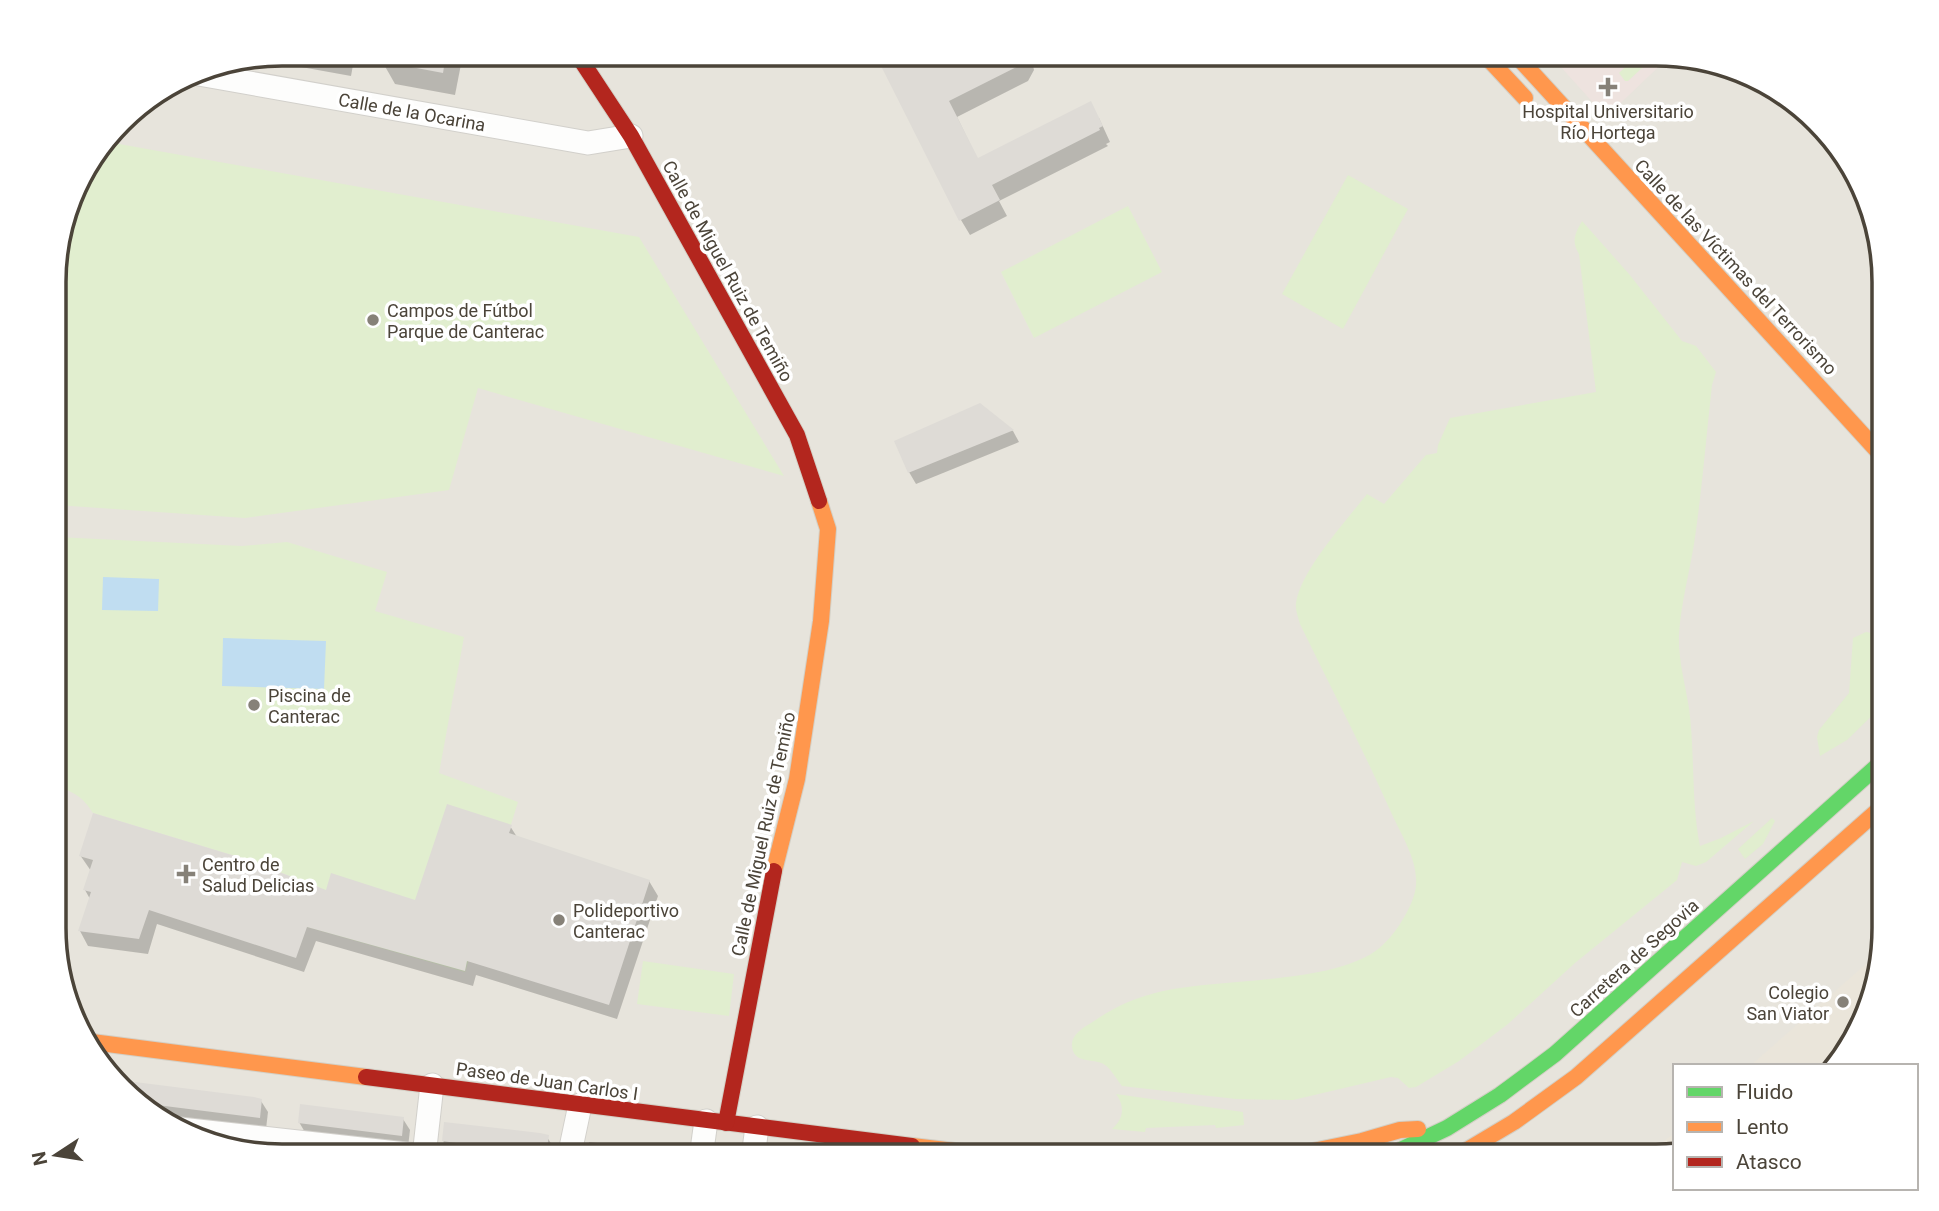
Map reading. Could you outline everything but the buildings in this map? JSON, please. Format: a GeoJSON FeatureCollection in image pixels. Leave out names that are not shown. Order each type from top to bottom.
{"type":"FeatureCollection","features":[{"type":"Feature","properties":{"kind":"main road","name":"Calle de Miguel Ruiz de Temiño"},"geometry":{"type":"LineString","coordinates":[[585,66],[631,136],[797,435],[828,529],[821,621],[797,779],[716,1122]]}},
{"type":"Feature","properties":{"kind":"main road"},"geometry":{"type":"LineString","coordinates":[[1495,66],[1535,109]]}},
{"type":"Feature","properties":{"kind":"main road","name":"Calle de las Víctimas del Terrorismo"},"geometry":{"type":"LineString","coordinates":[[1509,66],[1536,97],[1549,103],[1559,103]]}},
{"type":"Feature","properties":{"kind":"main road","name":"Calle de las Víctimas del Terrorismo"},"geometry":{"type":"LineString","coordinates":[[1526,66],[1872,445]]}},
{"type":"Feature","properties":{"kind":"main road","name":"Calle de las Víctimas del Terrorismo"},"geometry":{"type":"LineString","coordinates":[[1559,103],[1562,125],[1582,152]]}},
{"type":"Feature","properties":{"kind":"main road","name":"Carretera de Segovia"},"geometry":{"type":"LineString","coordinates":[[1413,1144],[1447,1128],[1500,1095],[1555,1054],[1872,771]]}},
{"type":"Feature","properties":{"kind":"main road"},"geometry":{"type":"LineString","coordinates":[[1477,1144],[1514,1122],[1576,1077],[1872,816]]}},
{"type":"Feature","properties":{"kind":"main road","name":"Paseo de Juan Carlos I"},"geometry":{"type":"LineString","coordinates":[[99,1043],[757,1127],[852,1144]]}},
{"type":"Feature","properties":{"kind":"main road"},"geometry":{"type":"LineString","coordinates":[[1347,1144],[1400,1130],[1447,1128]]}},
{"type":"Feature","properties":{"kind":"street","name":"Calle de la Ocarina"},"geometry":{"type":"LineString","coordinates":[[217,77],[588,144],[631,136]]}},
{"type":"Feature","properties":{"kind":"street"},"geometry":{"type":"LineString","coordinates":[[430,1144],[432,1085]]}},
{"type":"Feature","properties":{"kind":"street"},"geometry":{"type":"LineString","coordinates":[[572,1144],[579,1105]]}},
{"type":"Feature","properties":{"kind":"street"},"geometry":{"type":"LineString","coordinates":[[707,1144],[716,1122]]}},
{"type":"Feature","properties":{"kind":"street"},"geometry":{"type":"LineString","coordinates":[[755,1144],[757,1127]]}},
{"type":"Feature","properties":{"kind":"shaded area"},"geometry":{"type":"Polygon","coordinates":[[[282,66],[1657,66],[1699,71],[1726,78],[1777,103],[1809,130],[1844,174],[1861,213],[1872,268],[1872,943],[1861,998],[1836,1049],[1824,1064],[1673,1064],[1671,1144],[282,1144],[254,1143],[226,1137],[174,1116],[140,1091],[120,1071],[95,1037],[78,998],[68,957],[66,282],[68,254],[78,213],[95,174],[120,140],[140,120],[174,95],[200,83],[240,71],[282,66]]]}},
{"type":"Feature","properties":{"kind":"shaded area","name":"Hospital Universitario Río Hortega"},"geometry":{"type":"Polygon","coordinates":[[[1560,66],[1659,66],[1606,117],[1560,66]]]}},
{"type":"Feature","properties":{"kind":"shaded area","name":"Colegio San Viator"},"geometry":{"type":"Polygon","coordinates":[[[1869,961],[1861,998],[1850,1024],[1824,1064],[1752,1064],[1869,961]]]}},
{"type":"Feature","properties":{"kind":"shaded area"},"geometry":{"type":"Polygon","coordinates":[[[1673,1134],[1673,1144],[1661,1144],[1673,1134]]]}},
{"type":"Feature","properties":{"kind":"green space"},"geometry":{"type":"Polygon","coordinates":[[[1626,66],[1644,66],[1628,81],[1619,73],[1626,66]]]}},
{"type":"Feature","properties":{"kind":"green space","name":"Campos de Fútbol Parque de Canterac"},"geometry":{"type":"Polygon","coordinates":[[[117,144],[639,237],[784,476],[478,388],[449,490],[245,518],[66,506],[68,254],[83,200],[95,174],[117,144]]]}},
{"type":"Feature","properties":{"kind":"green space"},"geometry":{"type":"Polygon","coordinates":[[[1348,175],[1408,209],[1343,329],[1282,294],[1348,175]]]}},
{"type":"Feature","properties":{"kind":"green space"},"geometry":{"type":"Polygon","coordinates":[[[1128,206],[1162,272],[1034,338],[1001,272],[1128,206]]]}},
{"type":"Feature","properties":{"kind":"green space"},"geometry":{"type":"Polygon","coordinates":[[[1582,221],[1629,274],[1682,341],[1696,346],[1716,372],[1712,385],[1694,544],[1680,623],[1680,653],[1691,725],[1695,812],[1700,846],[1754,821],[1706,862],[1696,866],[1682,862],[1677,880],[1575,963],[1508,1024],[1459,1061],[1416,1087],[1409,1088],[1398,1078],[1391,1077],[1293,1100],[1236,1099],[1122,1086],[1105,1065],[1079,1058],[1073,1051],[1072,1042],[1076,1034],[1100,1017],[1117,1007],[1163,991],[1298,975],[1350,964],[1371,954],[1389,939],[1407,911],[1416,885],[1408,846],[1300,624],[1296,603],[1315,561],[1367,494],[1384,504],[1426,455],[1437,453],[1450,418],[1596,392],[1579,254],[1575,241],[1582,221]]]}},
{"type":"Feature","properties":{"kind":"green space","name":"Piscina de Canterac"},"geometry":{"type":"Polygon","coordinates":[[[66,537],[242,546],[287,542],[387,572],[375,611],[464,637],[439,773],[518,802],[465,972],[307,927],[319,887],[245,859],[93,813],[86,803],[68,790],[66,537]]]}},
{"type":"Feature","properties":{"kind":"green space"},"geometry":{"type":"Polygon","coordinates":[[[1866,632],[1872,633],[1872,716],[1847,740],[1820,756],[1817,737],[1819,730],[1849,693],[1853,638],[1866,632]]]}},
{"type":"Feature","properties":{"kind":"green space"},"geometry":{"type":"Polygon","coordinates":[[[1772,818],[1775,821],[1763,844],[1745,859],[1738,849],[1772,818]]]}},
{"type":"Feature","properties":{"kind":"green space"},"geometry":{"type":"Polygon","coordinates":[[[643,961],[734,974],[729,1016],[637,1004],[643,961]]]}},
{"type":"Feature","properties":{"kind":"green space"},"geometry":{"type":"Polygon","coordinates":[[[1116,1094],[1243,1112],[1244,1125],[1216,1128],[1215,1125],[1146,1128],[1145,1132],[1112,1129],[1122,1112],[1116,1094]]]}},
{"type":"Feature","properties":{"kind":"water"},"geometry":{"type":"Polygon","coordinates":[[[103,577],[159,579],[158,611],[102,610],[103,577]]]}},
{"type":"Feature","properties":{"kind":"water"},"geometry":{"type":"Polygon","coordinates":[[[223,638],[326,641],[324,689],[222,686],[223,638]]]}},
{"type":"Feature","properties":{"kind":"traffic: fast"},"geometry":{"type":"LineString","coordinates":[[1413,1144],[1447,1128],[1500,1095],[1555,1054],[1872,771]]}},
{"type":"Feature","properties":{"kind":"traffic: slow"},"geometry":{"type":"LineString","coordinates":[[1495,66],[1525,98]]}},
{"type":"Feature","properties":{"kind":"traffic: slow"},"geometry":{"type":"LineString","coordinates":[[1526,66],[1872,445]]}},
{"type":"Feature","properties":{"kind":"traffic: slow"},"geometry":{"type":"LineString","coordinates":[[774,871],[797,779],[821,621],[828,529],[819,501]]}},
{"type":"Feature","properties":{"kind":"traffic: slow"},"geometry":{"type":"LineString","coordinates":[[1477,1144],[1514,1122],[1576,1077],[1872,816]]}},
{"type":"Feature","properties":{"kind":"traffic: slow"},"geometry":{"type":"LineString","coordinates":[[99,1043],[366,1077]]}},
{"type":"Feature","properties":{"kind":"traffic: slow"},"geometry":{"type":"LineString","coordinates":[[1347,1144],[1400,1130],[1418,1129]]}},
{"type":"Feature","properties":{"kind":"traffic: jam"},"geometry":{"type":"LineString","coordinates":[[585,66],[631,136],[797,435],[819,501]]}},
{"type":"Feature","properties":{"kind":"traffic: jam"},"geometry":{"type":"LineString","coordinates":[[726,1123],[774,871]]}},
{"type":"Feature","properties":{"kind":"traffic: jam"},"geometry":{"type":"LineString","coordinates":[[366,1077],[896,1144]]}},
{"type":"Feature","properties":{"kind":"place","name":"Hospital Universitario Río Hortega"},"geometry":{"type":"Point","coordinates":[1608,87]}},
{"type":"Feature","properties":{"kind":"place","name":"Campos de Fútbol Parque de Canterac"},"geometry":{"type":"Point","coordinates":[373,320]}},
{"type":"Feature","properties":{"kind":"place","name":"Piscina de Canterac"},"geometry":{"type":"Point","coordinates":[254,705]}},
{"type":"Feature","properties":{"kind":"place","name":"Centro de Salud Delicias"},"geometry":{"type":"Point","coordinates":[186,874]}},
{"type":"Feature","properties":{"kind":"place","name":"Polideportivo Canterac"},"geometry":{"type":"Point","coordinates":[559,920]}},
{"type":"Feature","properties":{"kind":"place","name":"Colegio San Viator"},"geometry":{"type":"Point","coordinates":[1843,1002]}}]}
